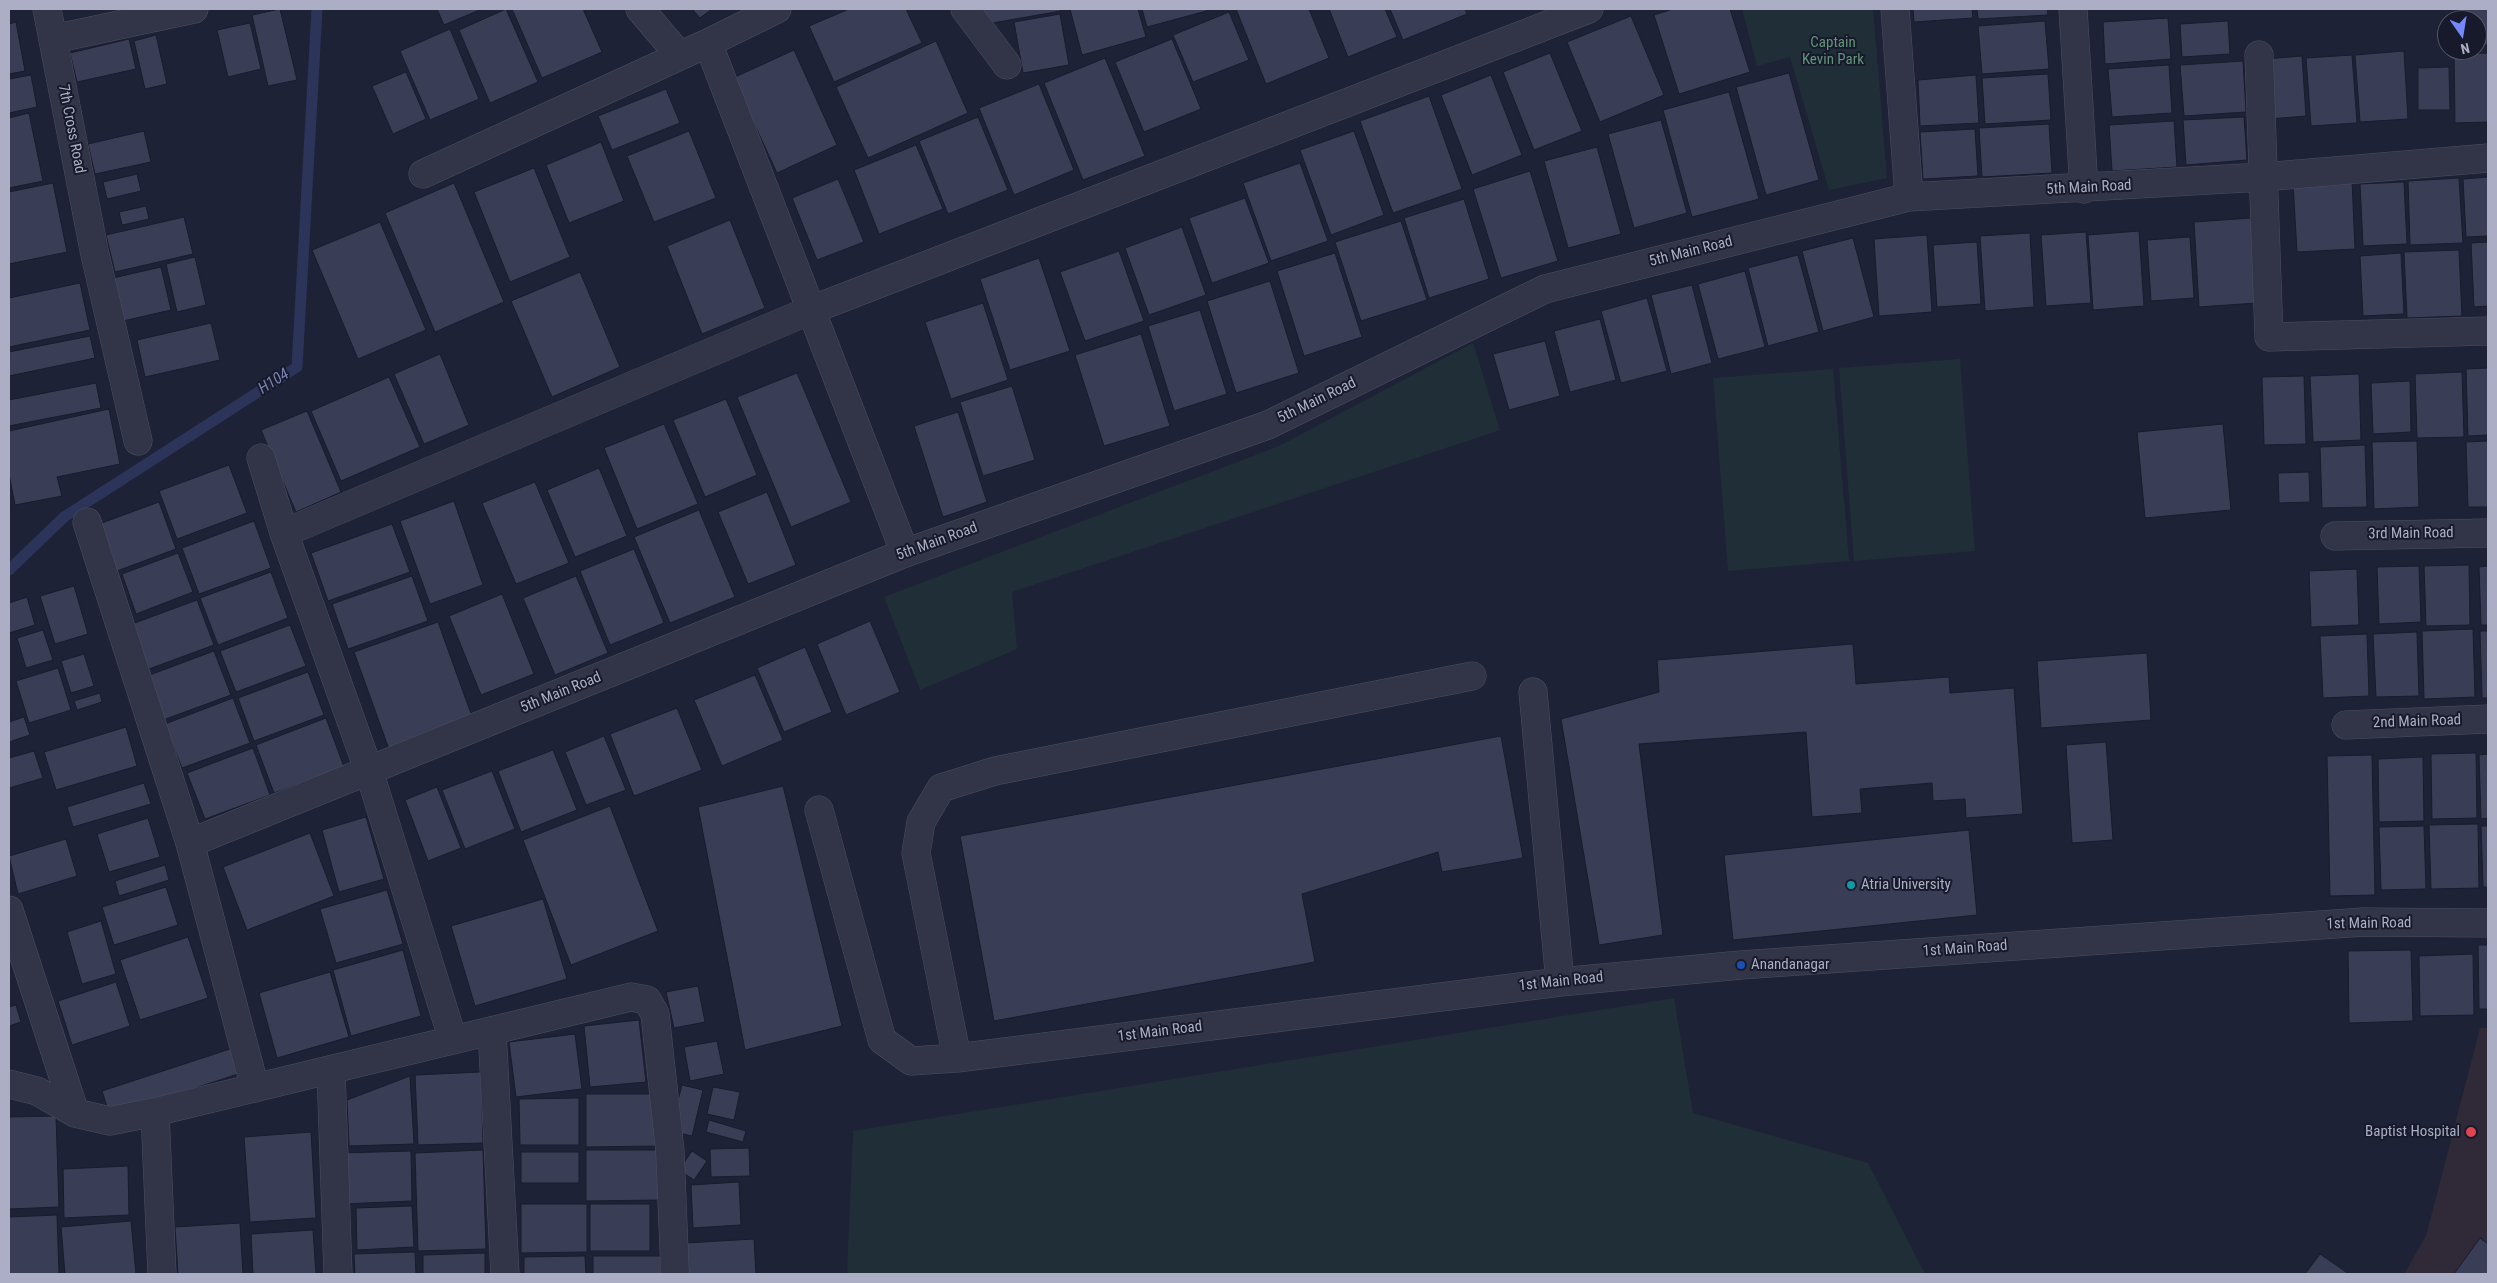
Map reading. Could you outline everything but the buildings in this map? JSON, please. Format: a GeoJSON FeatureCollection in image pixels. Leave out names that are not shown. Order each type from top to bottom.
{"type":"FeatureCollection","features":[{"type":"Feature","properties":{"kind":"street","name":"7th Cross Road"},"geometry":{"type":"LineString","coordinates":[[47,9],[94,250],[138,441]]}},
{"type":"Feature","properties":{"kind":"street"},"geometry":{"type":"LineString","coordinates":[[53,39],[194,9]]}},
{"type":"Feature","properties":{"kind":"street"},"geometry":{"type":"LineString","coordinates":[[640,9],[680,56]]}},
{"type":"Feature","properties":{"kind":"street"},"geometry":{"type":"LineString","coordinates":[[423,174],[708,43],[777,9]]}},
{"type":"Feature","properties":{"kind":"street"},"geometry":{"type":"LineString","coordinates":[[965,9],[1007,65]]}},
{"type":"Feature","properties":{"kind":"street"},"geometry":{"type":"LineString","coordinates":[[284,534],[811,310],[1589,9]]}},
{"type":"Feature","properties":{"kind":"street"},"geometry":{"type":"LineString","coordinates":[[1895,9],[1909,197]]}},
{"type":"Feature","properties":{"kind":"street"},"geometry":{"type":"LineString","coordinates":[[2073,9],[2084,189]]}},
{"type":"Feature","properties":{"kind":"street"},"geometry":{"type":"LineString","coordinates":[[708,43],[905,553]]}},
{"type":"Feature","properties":{"kind":"street"},"geometry":{"type":"LineString","coordinates":[[2259,56],[2270,337],[2488,331]]}},
{"type":"Feature","properties":{"kind":"street","name":"5th Main Road"},"geometry":{"type":"LineString","coordinates":[[190,843],[905,553],[1268,425],[1545,289],[1909,197],[2084,189],[2263,177],[2488,158]]}},
{"type":"Feature","properties":{"kind":"street"},"geometry":{"type":"LineString","coordinates":[[261,458],[284,534],[369,771],[453,1040]]}},
{"type":"Feature","properties":{"kind":"street"},"geometry":{"type":"LineString","coordinates":[[87,522],[190,843],[255,1088]]}},
{"type":"Feature","properties":{"kind":"street","name":"3rd Main Road"},"geometry":{"type":"LineString","coordinates":[[2334,536],[2488,533]]}},
{"type":"Feature","properties":{"kind":"street"},"geometry":{"type":"LineString","coordinates":[[957,1058],[916,853],[922,822],[941,788],[995,771],[1472,676]]}},
{"type":"Feature","properties":{"kind":"street"},"geometry":{"type":"LineString","coordinates":[[1533,692],[1560,982]]}},
{"type":"Feature","properties":{"kind":"street","name":"2nd Main Road"},"geometry":{"type":"LineString","coordinates":[[2346,725],[2488,719]]}},
{"type":"Feature","properties":{"kind":"street","name":"1st Main Road"},"geometry":{"type":"LineString","coordinates":[[819,810],[882,1040],[911,1061],[957,1058],[1560,982],[1751,964],[2364,922],[2488,923]]}},
{"type":"Feature","properties":{"kind":"street"},"geometry":{"type":"LineString","coordinates":[[9,910],[75,1113]]}},
{"type":"Feature","properties":{"kind":"street"},"geometry":{"type":"LineString","coordinates":[[9,1084],[37,1091],[75,1113],[110,1121],[156,1112],[632,997],[647,1000],[655,1014],[670,1151],[675,1274]]}},
{"type":"Feature","properties":{"kind":"street"},"geometry":{"type":"LineString","coordinates":[[492,1031],[505,1274]]}},
{"type":"Feature","properties":{"kind":"street"},"geometry":{"type":"LineString","coordinates":[[331,1070],[338,1274]]}},
{"type":"Feature","properties":{"kind":"street"},"geometry":{"type":"LineString","coordinates":[[156,1112],[162,1274]]}},
{"type":"Feature","properties":{"kind":"shaded area","name":"Baptist Hospital"},"geometry":{"type":"Polygon","coordinates":[[[2480,1028],[2488,1028],[2488,1274],[2404,1274],[2426,1236],[2480,1028]]]}},
{"type":"Feature","properties":{"kind":"green space","name":"Captain Kevin Park"},"geometry":{"type":"Polygon","coordinates":[[[1742,9],[1873,9],[1887,178],[1829,190],[1790,57],[1757,66],[1742,9]]]}},
{"type":"Feature","properties":{"kind":"green space"},"geometry":{"type":"Polygon","coordinates":[[[1473,343],[1500,430],[1012,592],[1017,649],[920,690],[884,597],[1279,446],[1473,343]]]}},
{"type":"Feature","properties":{"kind":"green space"},"geometry":{"type":"Polygon","coordinates":[[[1960,359],[1975,551],[1854,561],[1839,368],[1960,359]]]}},
{"type":"Feature","properties":{"kind":"green space"},"geometry":{"type":"Polygon","coordinates":[[[1833,369],[1849,561],[1728,571],[1713,378],[1833,369]]]}},
{"type":"Feature","properties":{"kind":"green space"},"geometry":{"type":"Polygon","coordinates":[[[1674,998],[1693,1113],[1868,1163],[1925,1274],[847,1274],[853,1131],[1674,998]]]}},
{"type":"Feature","properties":{"kind":"waterway","name":"H104"},"geometry":{"type":"LineString","coordinates":[[9,570],[64,517],[297,367],[317,9]]}},
{"type":"Feature","properties":{"kind":"place","name":"Atria University"},"geometry":{"type":"Point","coordinates":[1851,885]}},
{"type":"Feature","properties":{"kind":"place","name":"Anandanagar"},"geometry":{"type":"Point","coordinates":[1741,965]}},
{"type":"Feature","properties":{"kind":"place","name":"Baptist Hospital"},"geometry":{"type":"Point","coordinates":[2471,1132]}}]}
